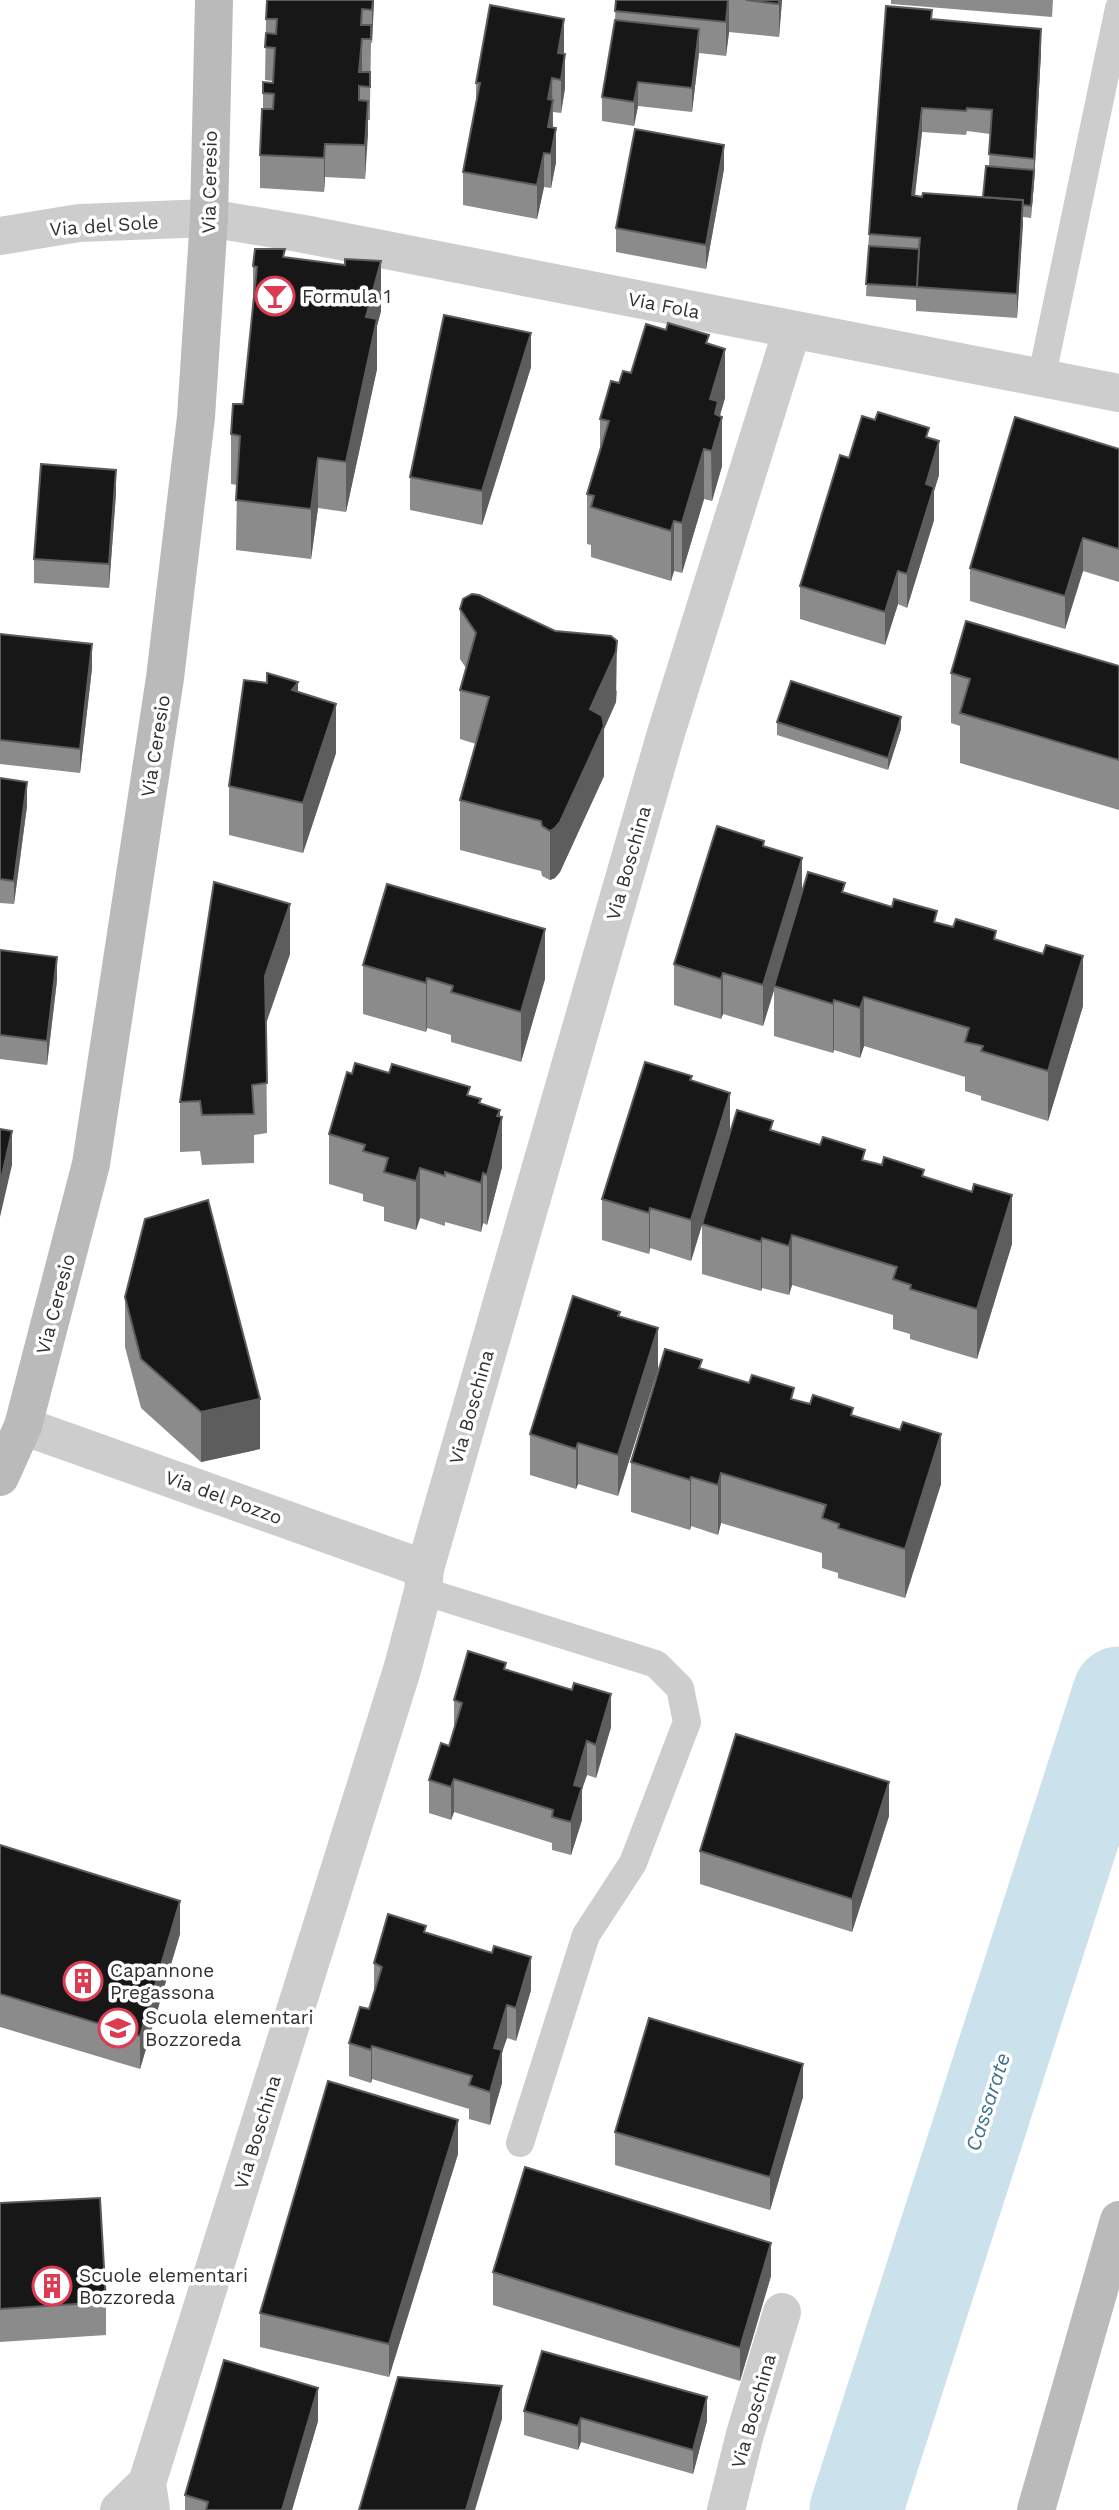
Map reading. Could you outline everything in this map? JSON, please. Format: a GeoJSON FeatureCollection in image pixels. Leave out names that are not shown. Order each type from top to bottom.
{"type":"FeatureCollection","features":[{"type":"Feature","properties":{"kind":"main road","name":"Via Ceresio"},"geometry":{"type":"LineString","coordinates":[[0,1477],[23,1426],[92,1164],[165,678],[196,416],[209,218],[214,0]]}},
{"type":"Feature","properties":{"kind":"main road"},"geometry":{"type":"LineString","coordinates":[[1036,2510],[1119,2220]]}},
{"type":"Feature","properties":{"kind":"street","name":"Via del Sole"},"geometry":{"type":"LineString","coordinates":[[0,236],[79,223],[209,218]]}},
{"type":"Feature","properties":{"kind":"street","name":"Via Fola"},"geometry":{"type":"LineString","coordinates":[[209,218],[304,234],[1041,380],[1119,393]]}},
{"type":"Feature","properties":{"kind":"street","name":"Via Boschina"},"geometry":{"type":"LineString","coordinates":[[119,2510],[149,2496],[402,1670],[424,1580],[666,733],[792,330]]}},
{"type":"Feature","properties":{"kind":"street","name":"Via del Pozzo"},"geometry":{"type":"LineString","coordinates":[[23,1426],[424,1580]]}},
{"type":"Feature","properties":{"kind":"street","name":"Via Boschina"},"geometry":{"type":"LineString","coordinates":[[726,2510],[782,2312]]}},
{"type":"Feature","properties":{"kind":"lane"},"geometry":{"type":"LineString","coordinates":[[1041,380],[1119,8]]}},
{"type":"Feature","properties":{"kind":"lane"},"geometry":{"type":"LineString","coordinates":[[424,1580],[656,1664],[680,1688],[687,1722],[633,1863],[586,1935],[520,2143]]}},
{"type":"Feature","properties":{"kind":"building"},"geometry":{"type":"Polygon","coordinates":[[[267,0],[373,0],[372,10],[362,9],[361,25],[371,25],[371,39],[362,39],[359,72],[370,72],[370,87],[359,86],[359,100],[368,101],[365,145],[325,144],[324,158],[260,155],[262,109],[273,109],[274,94],[263,93],[263,82],[273,83],[275,48],[265,47],[266,33],[276,34],[277,19],[266,19],[267,0]]]}},
{"type":"Feature","properties":{"kind":"building"},"geometry":{"type":"Polygon","coordinates":[[[616,0],[728,0],[726,22],[615,11],[616,0]]]}},
{"type":"Feature","properties":{"kind":"building"},"geometry":{"type":"Polygon","coordinates":[[[746,0],[779,0],[779,4],[746,0]]]}},
{"type":"Feature","properties":{"kind":"building"},"geometry":{"type":"Polygon","coordinates":[[[490,5],[564,19],[558,53],[565,54],[561,80],[552,78],[548,99],[553,100],[548,127],[556,128],[551,154],[544,153],[537,185],[463,172],[480,83],[476,83],[490,5]]]}},
{"type":"Feature","properties":{"kind":"building"},"geometry":{"type":"Polygon","coordinates":[[[886,6],[932,10],[931,19],[1041,29],[1034,159],[989,154],[992,110],[922,108],[912,195],[922,197],[923,193],[1023,200],[1017,294],[916,287],[920,238],[869,234],[886,6]]]}},
{"type":"Feature","properties":{"kind":"building"},"geometry":{"type":"Polygon","coordinates":[[[615,20],[699,29],[692,88],[638,82],[634,102],[602,97],[615,20]]]}},
{"type":"Feature","properties":{"kind":"building"},"geometry":{"type":"Polygon","coordinates":[[[635,129],[724,145],[706,245],[616,228],[635,129]]]}},
{"type":"Feature","properties":{"kind":"building"},"geometry":{"type":"Polygon","coordinates":[[[986,166],[1034,170],[1031,206],[1023,205],[1023,200],[983,197],[986,166]]]}},
{"type":"Feature","properties":{"kind":"building"},"geometry":{"type":"Polygon","coordinates":[[[869,246],[919,249],[917,287],[866,284],[869,246]]]}},
{"type":"Feature","properties":{"kind":"building"},"geometry":{"type":"Polygon","coordinates":[[[255,249],[285,249],[283,257],[345,265],[345,259],[381,261],[366,317],[377,319],[346,462],[318,458],[311,509],[236,500],[240,436],[231,434],[233,404],[243,404],[257,267],[253,266],[255,249]]]}},
{"type":"Feature","properties":{"kind":"building"},"geometry":{"type":"Polygon","coordinates":[[[444,315],[531,333],[482,491],[410,477],[444,315]]]}},
{"type":"Feature","properties":{"kind":"building"},"geometry":{"type":"Polygon","coordinates":[[[668,323],[709,335],[706,343],[725,349],[710,399],[718,401],[715,414],[722,417],[712,451],[704,449],[682,523],[674,521],[671,531],[591,507],[594,496],[587,494],[609,421],[600,419],[611,381],[619,383],[623,371],[631,373],[646,324],[666,330],[668,323]]]}},
{"type":"Feature","properties":{"kind":"building"},"geometry":{"type":"Polygon","coordinates":[[[878,412],[929,428],[926,437],[939,441],[926,484],[934,487],[907,574],[898,571],[885,612],[800,586],[840,455],[849,458],[862,416],[875,420],[878,412]]]}},
{"type":"Feature","properties":{"kind":"building"},"geometry":{"type":"Polygon","coordinates":[[[1015,417],[1119,449],[1119,549],[1083,538],[1065,596],[970,568],[1015,417]]]}},
{"type":"Feature","properties":{"kind":"building"},"geometry":{"type":"Polygon","coordinates":[[[41,464],[116,470],[109,564],[34,559],[41,464]]]}},
{"type":"Feature","properties":{"kind":"building"},"geometry":{"type":"Polygon","coordinates":[[[472,594],[555,631],[611,636],[617,641],[616,652],[590,709],[602,716],[604,726],[560,822],[550,831],[542,826],[541,821],[460,800],[489,697],[460,690],[476,633],[460,609],[463,599],[472,594]]]}},
{"type":"Feature","properties":{"kind":"building"},"geometry":{"type":"Polygon","coordinates":[[[966,621],[1119,666],[1119,760],[960,713],[970,679],[951,673],[966,621]]]}},
{"type":"Feature","properties":{"kind":"building"},"geometry":{"type":"Polygon","coordinates":[[[0,634],[92,644],[80,749],[0,740],[0,634]]]}},
{"type":"Feature","properties":{"kind":"building"},"geometry":{"type":"Polygon","coordinates":[[[267,673],[298,682],[292,690],[336,704],[303,803],[229,786],[244,680],[267,683],[267,673]]]}},
{"type":"Feature","properties":{"kind":"building"},"geometry":{"type":"Polygon","coordinates":[[[791,681],[901,717],[888,758],[777,722],[791,681]]]}},
{"type":"Feature","properties":{"kind":"building"},"geometry":{"type":"Polygon","coordinates":[[[0,778],[27,782],[14,881],[0,879],[0,778]]]}},
{"type":"Feature","properties":{"kind":"building"},"geometry":{"type":"Polygon","coordinates":[[[717,826],[764,841],[763,846],[802,858],[763,985],[723,973],[721,979],[674,964],[717,826]]]}},
{"type":"Feature","properties":{"kind":"building"},"geometry":{"type":"Polygon","coordinates":[[[808,872],[845,883],[842,892],[892,907],[894,899],[937,911],[934,922],[953,927],[956,919],[996,931],[994,939],[1043,954],[1046,945],[1083,956],[1048,1071],[981,1051],[983,1046],[965,1042],[969,1028],[864,997],[860,1008],[834,1000],[833,1004],[774,986],[808,872]]]}},
{"type":"Feature","properties":{"kind":"building"},"geometry":{"type":"Polygon","coordinates":[[[214,882],[290,904],[265,976],[267,1083],[252,1085],[254,1114],[202,1115],[200,1101],[180,1102],[214,882]]]}},
{"type":"Feature","properties":{"kind":"building"},"geometry":{"type":"Polygon","coordinates":[[[387,884],[545,929],[521,1012],[451,992],[453,986],[427,978],[426,983],[363,965],[387,884]]]}},
{"type":"Feature","properties":{"kind":"building"},"geometry":{"type":"Polygon","coordinates":[[[0,950],[57,957],[47,1041],[0,1035],[0,950]]]}},
{"type":"Feature","properties":{"kind":"building"},"geometry":{"type":"Polygon","coordinates":[[[645,1062],[692,1076],[690,1080],[730,1093],[691,1220],[650,1208],[649,1213],[602,1199],[645,1062]]]}},
{"type":"Feature","properties":{"kind":"building"},"geometry":{"type":"Polygon","coordinates":[[[355,1063],[389,1073],[392,1064],[470,1087],[467,1095],[481,1099],[479,1103],[500,1110],[497,1116],[502,1117],[487,1175],[483,1173],[481,1183],[420,1168],[416,1181],[384,1172],[388,1158],[363,1151],[365,1145],[329,1134],[347,1072],[352,1074],[355,1063]]]}},
{"type":"Feature","properties":{"kind":"building"},"geometry":{"type":"Polygon","coordinates":[[[737,1110],[773,1121],[770,1130],[820,1145],[823,1137],[865,1150],[862,1160],[882,1165],[884,1157],[924,1170],[922,1176],[972,1192],[974,1184],[1012,1195],[977,1309],[910,1289],[911,1285],[893,1279],[897,1267],[792,1235],[789,1246],[762,1238],[761,1242],[702,1224],[737,1110]]]}},
{"type":"Feature","properties":{"kind":"building"},"geometry":{"type":"Polygon","coordinates":[[[0,1129],[12,1131],[0,1184],[0,1129]]]}},
{"type":"Feature","properties":{"kind":"building"},"geometry":{"type":"Polygon","coordinates":[[[208,1200],[260,1399],[201,1412],[141,1359],[125,1297],[145,1219],[208,1200]]]}},
{"type":"Feature","properties":{"kind":"building"},"geometry":{"type":"Polygon","coordinates":[[[573,1296],[620,1312],[618,1316],[658,1328],[618,1455],[578,1443],[576,1449],[530,1434],[573,1296]]]}},
{"type":"Feature","properties":{"kind":"building"},"geometry":{"type":"Polygon","coordinates":[[[665,1349],[702,1360],[699,1368],[749,1383],[752,1375],[794,1388],[791,1399],[810,1404],[813,1395],[853,1408],[851,1415],[900,1430],[903,1422],[941,1434],[905,1549],[838,1528],[839,1524],[822,1518],[826,1505],[721,1473],[718,1485],[691,1477],[690,1480],[631,1462],[665,1349]]]}},
{"type":"Feature","properties":{"kind":"building"},"geometry":{"type":"Polygon","coordinates":[[[468,1651],[506,1663],[504,1669],[572,1690],[574,1683],[611,1694],[596,1745],[587,1741],[574,1785],[582,1787],[571,1822],[552,1817],[553,1810],[454,1779],[451,1787],[429,1780],[441,1743],[449,1746],[462,1703],[454,1700],[468,1651]]]}},
{"type":"Feature","properties":{"kind":"building"},"geometry":{"type":"Polygon","coordinates":[[[736,1734],[889,1782],[852,1899],[700,1851],[736,1734]]]}},
{"type":"Feature","properties":{"kind":"building","name":"Capannone Pregassona"},"geometry":{"type":"Polygon","coordinates":[[[0,1845],[180,1901],[140,2036],[0,1994],[0,1845]]]}},
{"type":"Feature","properties":{"kind":"building"},"geometry":{"type":"Polygon","coordinates":[[[388,1914],[426,1926],[424,1932],[492,1953],[494,1946],[531,1957],[516,2008],[507,2005],[494,2048],[502,2050],[490,2092],[469,2085],[472,2076],[372,2046],[371,2050],[349,2043],[360,2007],[369,2009],[382,1967],[374,1963],[388,1914]]]}},
{"type":"Feature","properties":{"kind":"building"},"geometry":{"type":"Polygon","coordinates":[[[649,2018],[803,2064],[770,2177],[615,2132],[649,2018]]]}},
{"type":"Feature","properties":{"kind":"building"},"geometry":{"type":"Polygon","coordinates":[[[328,2081],[458,2120],[389,2344],[260,2313],[328,2081]]]}},
{"type":"Feature","properties":{"kind":"building"},"geometry":{"type":"Polygon","coordinates":[[[525,2167],[771,2243],[740,2348],[493,2272],[525,2167]]]}},
{"type":"Feature","properties":{"kind":"building","name":"Scuole elementari Bozzoreda"},"geometry":{"type":"Polygon","coordinates":[[[100,2198],[106,2302],[0,2309],[0,2203],[100,2198]]]}},
{"type":"Feature","properties":{"kind":"building"},"geometry":{"type":"Polygon","coordinates":[[[542,2351],[707,2397],[693,2450],[581,2418],[578,2426],[524,2411],[542,2351]]]}},
{"type":"Feature","properties":{"kind":"building"},"geometry":{"type":"Polygon","coordinates":[[[224,2360],[318,2388],[282,2510],[206,2510],[208,2502],[185,2495],[224,2360]]]}},
{"type":"Feature","properties":{"kind":"building"},"geometry":{"type":"Polygon","coordinates":[[[398,2377],[502,2386],[466,2510],[359,2510],[398,2377]]]}},
{"type":"Feature","properties":{"kind":"waterway","name":"Cassarate"},"geometry":{"type":"LineString","coordinates":[[856,2510],[1119,1693]]}},
{"type":"Feature","properties":{"kind":"place","name":"Formula 1"},"geometry":{"type":"Point","coordinates":[275,296]}},
{"type":"Feature","properties":{"kind":"place","name":"Capannone Pregassona"},"geometry":{"type":"Point","coordinates":[83,1981]}},
{"type":"Feature","properties":{"kind":"place","name":"Scuola elementari Bozzoreda"},"geometry":{"type":"Point","coordinates":[118,2028]}},
{"type":"Feature","properties":{"kind":"place","name":"Scuole elementari Bozzoreda"},"geometry":{"type":"Point","coordinates":[52,2286]}}]}
